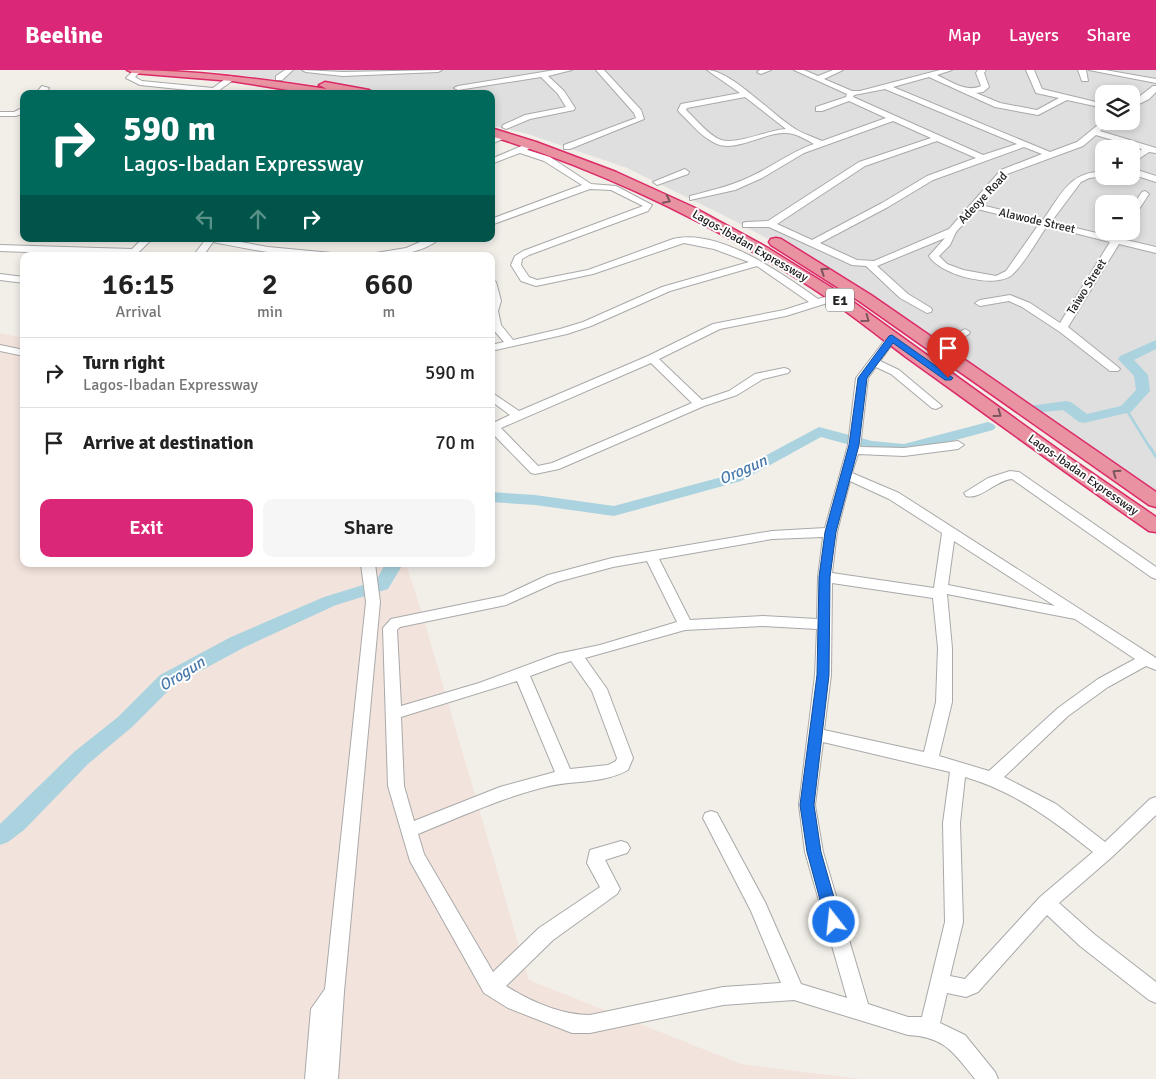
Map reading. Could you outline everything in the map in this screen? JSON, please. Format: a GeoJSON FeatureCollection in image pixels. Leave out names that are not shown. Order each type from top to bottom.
{"type":"FeatureCollection","features":[{"type":"Feature","properties":{"kind":"highway"},"geometry":{"type":"LineString","coordinates":[[133,70],[232,78],[312,90]]}},
{"type":"Feature","properties":{"kind":"highway"},"geometry":{"type":"LineString","coordinates":[[215,70],[279,78],[346,90]]}},
{"type":"Feature","properties":{"kind":"highway","name":"Lagos-Ibadan Expressway"},"geometry":{"type":"LineString","coordinates":[[497,132],[567,147],[657,182],[746,225],[771,228],[821,269],[1156,501]]}},
{"type":"Feature","properties":{"kind":"highway","name":"Lagos-Ibadan Expressway"},"geometry":{"type":"LineString","coordinates":[[497,132],[526,148],[631,182],[712,222],[801,273],[1094,485],[1156,526]]}},
{"type":"Feature","properties":{"kind":"street"},"geometry":{"type":"LineString","coordinates":[[138,70],[130,78],[140,83],[195,90]]}},
{"type":"Feature","properties":{"kind":"street"},"geometry":{"type":"LineString","coordinates":[[279,78],[289,70]]}},
{"type":"Feature","properties":{"kind":"street"},"geometry":{"type":"LineString","coordinates":[[306,70],[343,74],[438,70]]}},
{"type":"Feature","properties":{"kind":"street"},"geometry":{"type":"LineString","coordinates":[[458,88],[568,70]]}},
{"type":"Feature","properties":{"kind":"street"},"geometry":{"type":"LineString","coordinates":[[601,71],[613,70]]}},
{"type":"Feature","properties":{"kind":"street"},"geometry":{"type":"LineString","coordinates":[[712,70],[747,94],[793,131],[822,144]]}},
{"type":"Feature","properties":{"kind":"street"},"geometry":{"type":"LineString","coordinates":[[798,70],[820,78],[893,118],[983,158]]}},
{"type":"Feature","properties":{"kind":"street"},"geometry":{"type":"LineString","coordinates":[[820,78],[839,70]]}},
{"type":"Feature","properties":{"kind":"street"},"geometry":{"type":"LineString","coordinates":[[820,109],[850,95],[888,87],[948,70]]}},
{"type":"Feature","properties":{"kind":"street"},"geometry":{"type":"LineString","coordinates":[[967,91],[980,90],[985,87],[980,72],[982,70]]}},
{"type":"Feature","properties":{"kind":"street"},"geometry":{"type":"LineString","coordinates":[[1030,70],[1039,91],[1095,104]]}},
{"type":"Feature","properties":{"kind":"street"},"geometry":{"type":"LineString","coordinates":[[1082,70],[1085,79]]}},
{"type":"Feature","properties":{"kind":"street"},"geometry":{"type":"LineString","coordinates":[[1093,70],[1156,84]]}},
{"type":"Feature","properties":{"kind":"street"},"geometry":{"type":"LineString","coordinates":[[1144,70],[1156,84]]}},
{"type":"Feature","properties":{"kind":"street"},"geometry":{"type":"LineString","coordinates":[[567,147],[640,119],[638,112],[601,71]]}},
{"type":"Feature","properties":{"kind":"street"},"geometry":{"type":"LineString","coordinates":[[494,72],[508,80]]}},
{"type":"Feature","properties":{"kind":"street"},"geometry":{"type":"LineString","coordinates":[[497,132],[528,117],[571,108],[542,74]]}},
{"type":"Feature","properties":{"kind":"street"},"geometry":{"type":"LineString","coordinates":[[930,76],[1004,107],[1038,113],[1064,98]]}},
{"type":"Feature","properties":{"kind":"street"},"geometry":{"type":"LineString","coordinates":[[214,90],[232,78]]}},
{"type":"Feature","properties":{"kind":"street"},"geometry":{"type":"LineString","coordinates":[[1140,101],[1146,97],[1156,84]]}},
{"type":"Feature","properties":{"kind":"street"},"geometry":{"type":"LineString","coordinates":[[888,87],[1051,155]]}},
{"type":"Feature","properties":{"kind":"street"},"geometry":{"type":"LineString","coordinates":[[747,94],[684,106],[682,110],[710,137],[722,143],[737,142],[775,132],[793,131]]}},
{"type":"Feature","properties":{"kind":"street"},"geometry":{"type":"LineString","coordinates":[[0,114],[16,114],[20,112]]}},
{"type":"Feature","properties":{"kind":"street"},"geometry":{"type":"LineString","coordinates":[[692,198],[720,192],[742,184],[801,151],[893,118]]}},
{"type":"Feature","properties":{"kind":"street"},"geometry":{"type":"LineString","coordinates":[[1095,132],[1152,149]]}},
{"type":"Feature","properties":{"kind":"street","name":"Adeoye Road"},"geometry":{"type":"LineString","coordinates":[[771,228],[813,243],[856,263],[870,265],[880,263],[952,230],[1004,172],[1080,144],[1095,132]]}},
{"type":"Feature","properties":{"kind":"street"},"geometry":{"type":"LineString","coordinates":[[771,228],[862,164],[937,138]]}},
{"type":"Feature","properties":{"kind":"street"},"geometry":{"type":"LineString","coordinates":[[813,243],[886,205],[930,178],[1025,144]]}},
{"type":"Feature","properties":{"kind":"street"},"geometry":{"type":"LineString","coordinates":[[495,160],[526,148],[589,186]]}},
{"type":"Feature","properties":{"kind":"street"},"geometry":{"type":"LineString","coordinates":[[1140,156],[1152,149]]}},
{"type":"Feature","properties":{"kind":"street"},"geometry":{"type":"LineString","coordinates":[[657,182],[684,172]]}},
{"type":"Feature","properties":{"kind":"street"},"geometry":{"type":"LineString","coordinates":[[952,230],[950,239],[934,256],[935,258],[944,266],[961,273],[997,279],[1009,273],[1074,183],[1081,176],[1095,174]]}},
{"type":"Feature","properties":{"kind":"street"},"geometry":{"type":"LineString","coordinates":[[1140,174],[1156,179]]}},
{"type":"Feature","properties":{"kind":"street"},"geometry":{"type":"LineString","coordinates":[[495,221],[589,186],[612,188],[648,205],[645,209],[526,253],[518,258],[516,265],[524,279],[536,283],[590,272],[686,239],[702,242],[758,263],[816,302]]}},
{"type":"Feature","properties":{"kind":"street"},"geometry":{"type":"LineString","coordinates":[[1140,202],[1145,194]]}},
{"type":"Feature","properties":{"kind":"street","name":"Alawode Street"},"geometry":{"type":"LineString","coordinates":[[975,206],[1045,223],[1095,231]]}},
{"type":"Feature","properties":{"kind":"street","name":"Taiwo Street"},"geometry":{"type":"LineString","coordinates":[[1114,369],[1062,329],[1115,240]]}},
{"type":"Feature","properties":{"kind":"street","name":"Alawode Street"},"geometry":{"type":"LineString","coordinates":[[1131,240],[1156,250]]}},
{"type":"Feature","properties":{"kind":"street"},"geometry":{"type":"LineString","coordinates":[[134,252],[144,242]]}},
{"type":"Feature","properties":{"kind":"street"},"geometry":{"type":"LineString","coordinates":[[201,252],[209,242]]}},
{"type":"Feature","properties":{"kind":"street"},"geometry":{"type":"LineString","coordinates":[[227,242],[289,252]]}},
{"type":"Feature","properties":{"kind":"street"},"geometry":{"type":"LineString","coordinates":[[416,251],[430,242]]}},
{"type":"Feature","properties":{"kind":"street"},"geometry":{"type":"LineString","coordinates":[[0,248],[88,252]]}},
{"type":"Feature","properties":{"kind":"street"},"geometry":{"type":"LineString","coordinates":[[495,347],[563,332],[587,324],[666,289],[758,263]]}},
{"type":"Feature","properties":{"kind":"street"},"geometry":{"type":"LineString","coordinates":[[870,265],[904,296],[926,310]]}},
{"type":"Feature","properties":{"kind":"street"},"geometry":{"type":"LineString","coordinates":[[0,277],[20,280]]}},
{"type":"Feature","properties":{"kind":"street"},"geometry":{"type":"LineString","coordinates":[[495,427],[652,358],[717,326],[786,313],[836,297]]}},
{"type":"Feature","properties":{"kind":"street"},"geometry":{"type":"LineString","coordinates":[[980,303],[1010,298],[1026,305],[1062,329]]}},
{"type":"Feature","properties":{"kind":"street"},"geometry":{"type":"LineString","coordinates":[[495,322],[511,344]]}},
{"type":"Feature","properties":{"kind":"street"},"geometry":{"type":"LineString","coordinates":[[936,348],[966,332]]}},
{"type":"Feature","properties":{"kind":"street"},"geometry":{"type":"LineString","coordinates":[[860,1011],[814,852],[807,805],[823,675],[825,577],[830,532],[854,443],[862,378],[892,338]]}},
{"type":"Feature","properties":{"kind":"street"},"geometry":{"type":"LineString","coordinates":[[0,348],[20,351]]}},
{"type":"Feature","properties":{"kind":"street"},"geometry":{"type":"LineString","coordinates":[[652,358],[700,404]]}},
{"type":"Feature","properties":{"kind":"street"},"geometry":{"type":"LineString","coordinates":[[874,362],[898,374],[936,406]]}},
{"type":"Feature","properties":{"kind":"street"},"geometry":{"type":"LineString","coordinates":[[495,431],[535,470],[555,466],[700,404],[733,393],[759,376],[784,371]]}},
{"type":"Feature","properties":{"kind":"street"},"geometry":{"type":"LineString","coordinates":[[495,398],[518,416]]}},
{"type":"Feature","properties":{"kind":"street"},"geometry":{"type":"LineString","coordinates":[[854,443],[904,452],[958,445]]}},
{"type":"Feature","properties":{"kind":"street"},"geometry":{"type":"LineString","coordinates":[[846,475],[894,496],[1152,662]]}},
{"type":"Feature","properties":{"kind":"street"},"geometry":{"type":"LineString","coordinates":[[970,493],[1003,476],[1015,475],[1156,574]]}},
{"type":"Feature","properties":{"kind":"street"},"geometry":{"type":"LineString","coordinates":[[830,532],[772,535],[651,556],[553,578],[506,600],[396,623],[390,628],[396,786],[408,830],[416,856],[491,987],[515,1002],[572,1024],[590,1024],[723,996],[794,991],[908,1026],[929,1027],[958,1042],[988,1079]]}},
{"type":"Feature","properties":{"kind":"street"},"geometry":{"type":"LineString","coordinates":[[930,760],[944,702],[945,648],[941,591],[949,532]]}},
{"type":"Feature","properties":{"kind":"street"},"geometry":{"type":"LineString","coordinates":[[651,556],[685,625]]}},
{"type":"Feature","properties":{"kind":"street"},"geometry":{"type":"LineString","coordinates":[[328,1079],[334,992],[373,602],[368,567]]}},
{"type":"Feature","properties":{"kind":"street"},"geometry":{"type":"LineString","coordinates":[[825,577],[941,591],[1081,617]]}},
{"type":"Feature","properties":{"kind":"street"},"geometry":{"type":"LineString","coordinates":[[392,714],[483,687],[575,656],[685,625],[763,621],[823,624]]}},
{"type":"Feature","properties":{"kind":"street"},"geometry":{"type":"LineString","coordinates":[[408,830],[528,785],[565,776],[616,769],[622,765],[625,758],[599,689],[575,656]]}},
{"type":"Feature","properties":{"kind":"street"},"geometry":{"type":"LineString","coordinates":[[992,778],[1063,712],[1103,683],[1152,662]]}},
{"type":"Feature","properties":{"kind":"street"},"geometry":{"type":"LineString","coordinates":[[521,673],[565,776]]}},
{"type":"Feature","properties":{"kind":"street"},"geometry":{"type":"LineString","coordinates":[[815,734],[930,760],[992,778],[1050,809],[1106,852]]}},
{"type":"Feature","properties":{"kind":"street"},"geometry":{"type":"LineString","coordinates":[[929,1027],[935,1010],[942,968],[954,918],[952,894],[952,803],[959,768]]}},
{"type":"Feature","properties":{"kind":"street"},"geometry":{"type":"LineString","coordinates":[[940,983],[966,988],[970,986],[1046,903],[1106,852],[1156,804]]}},
{"type":"Feature","properties":{"kind":"street"},"geometry":{"type":"LineString","coordinates":[[712,818],[758,908],[794,991]]}},
{"type":"Feature","properties":{"kind":"street"},"geometry":{"type":"LineString","coordinates":[[491,987],[546,934],[611,889],[596,863],[596,855],[621,848]]}},
{"type":"Feature","properties":{"kind":"street"},"geometry":{"type":"LineString","coordinates":[[1046,903],[1087,940],[1156,994]]}},
{"type":"Feature","properties":{"kind":"street"},"geometry":{"type":"LineString","coordinates":[[315,1079],[321,1009],[334,992]]}},
{"type":"Feature","properties":{"kind":"shaded area"},"geometry":{"type":"Polygon","coordinates":[[[200,70],[1156,70],[1156,498],[823,268],[725,216],[627,168],[528,134],[495,126],[495,90],[344,90],[200,70]]]}},
{"type":"Feature","properties":{"kind":"shaded area"},"geometry":{"type":"Polygon","coordinates":[[[0,333],[20,337],[20,567],[407,567],[529,980],[741,1064],[861,1079],[0,1079],[0,333]]]}},
{"type":"Feature","properties":{"kind":"waterway","name":"Orogun"},"geometry":{"type":"LineString","coordinates":[[1034,409],[1066,405],[1084,419],[1126,409],[1143,391],[1141,375],[1125,359],[1156,344]]}},
{"type":"Feature","properties":{"kind":"waterway"},"geometry":{"type":"LineString","coordinates":[[1126,409],[1150,448]]}},
{"type":"Feature","properties":{"kind":"waterway","name":"Orogun"},"geometry":{"type":"LineString","coordinates":[[495,497],[535,500],[614,511],[735,478],[819,432],[872,446],[904,449],[988,427]]}},
{"type":"Feature","properties":{"kind":"waterway"},"geometry":{"type":"LineString","coordinates":[[1150,447],[1156,457]]}},
{"type":"Feature","properties":{"kind":"waterway","name":"Orogun"},"geometry":{"type":"LineString","coordinates":[[0,836],[16,824],[81,758],[125,722],[167,680],[238,642],[330,601],[382,585],[392,567]]}},
{"type":"Feature","properties":{"kind":"route"},"geometry":{"type":"LineString","coordinates":[[834,922],[814,852],[807,805],[823,675],[825,577],[830,532],[854,445],[862,378],[892,338],[948,378]]}}]}
